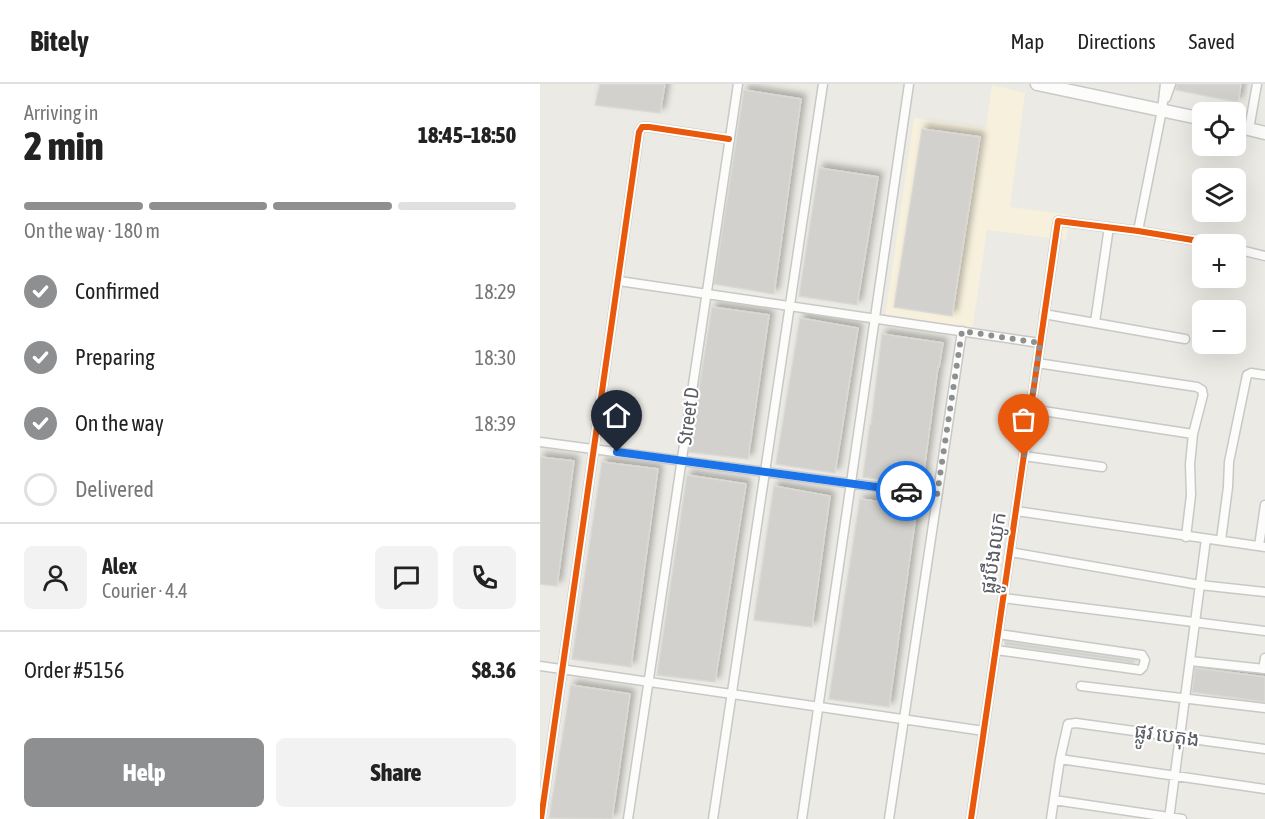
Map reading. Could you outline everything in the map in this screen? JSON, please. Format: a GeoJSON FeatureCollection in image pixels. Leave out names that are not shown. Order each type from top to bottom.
{"type":"FeatureCollection","features":[{"type":"Feature","properties":{"kind":"main road"},"geometry":{"type":"LineString","coordinates":[[1037,84],[1074,88],[1192,117]]}},
{"type":"Feature","properties":{"kind":"main road"},"geometry":{"type":"LineString","coordinates":[[1246,128],[1265,133]]}},
{"type":"Feature","properties":{"kind":"street","name":"Street D"},"geometry":{"type":"LineString","coordinates":[[628,819],[738,84]]}},
{"type":"Feature","properties":{"kind":"street"},"geometry":{"type":"LineString","coordinates":[[714,819],[823,84]]}},
{"type":"Feature","properties":{"kind":"street"},"geometry":{"type":"LineString","coordinates":[[802,819],[909,84]]}},
{"type":"Feature","properties":{"kind":"street"},"geometry":{"type":"LineString","coordinates":[[1138,231],[1165,84]]}},
{"type":"Feature","properties":{"kind":"street"},"geometry":{"type":"LineString","coordinates":[[1162,110],[1171,84]]}},
{"type":"Feature","properties":{"kind":"street"},"geometry":{"type":"LineString","coordinates":[[1249,129],[1257,84]]}},
{"type":"Feature","properties":{"kind":"street"},"geometry":{"type":"LineString","coordinates":[[541,819],[639,132],[642,127],[729,139]]}},
{"type":"Feature","properties":{"kind":"street","name":"ផ្លូវបឹងឈូក"},"geometry":{"type":"LineString","coordinates":[[970,819],[1058,221],[1109,227]]}},
{"type":"Feature","properties":{"kind":"street"},"geometry":{"type":"LineString","coordinates":[[1095,322],[1109,227],[1192,240]]}},
{"type":"Feature","properties":{"kind":"street"},"geometry":{"type":"LineString","coordinates":[[1246,251],[1265,256]]}},
{"type":"Feature","properties":{"kind":"street"},"geometry":{"type":"LineString","coordinates":[[619,281],[1040,343]]}},
{"type":"Feature","properties":{"kind":"street"},"geometry":{"type":"LineString","coordinates":[[1044,314],[1185,339]]}},
{"type":"Feature","properties":{"kind":"street"},"geometry":{"type":"LineString","coordinates":[[889,819],[962,331]]}},
{"type":"Feature","properties":{"kind":"street"},"geometry":{"type":"LineString","coordinates":[[1037,363],[1197,387],[1202,390],[1190,464],[1191,495],[1186,537]]}},
{"type":"Feature","properties":{"kind":"street"},"geometry":{"type":"LineString","coordinates":[[1221,540],[1229,462],[1247,375],[1251,373],[1265,375]]}},
{"type":"Feature","properties":{"kind":"street"},"geometry":{"type":"LineString","coordinates":[[1030,409],[1194,434]]}},
{"type":"Feature","properties":{"kind":"street"},"geometry":{"type":"LineString","coordinates":[[540,442],[937,495]]}},
{"type":"Feature","properties":{"kind":"street"},"geometry":{"type":"LineString","coordinates":[[1024,456],[1102,467]]}},
{"type":"Feature","properties":{"kind":"street"},"geometry":{"type":"LineString","coordinates":[[1016,511],[1262,546],[1265,505]]}},
{"type":"Feature","properties":{"kind":"street"},"geometry":{"type":"LineString","coordinates":[[1170,818],[1206,539]]}},
{"type":"Feature","properties":{"kind":"street"},"geometry":{"type":"LineString","coordinates":[[1010,552],[1200,585],[1265,592]]}},
{"type":"Feature","properties":{"kind":"street"},"geometry":{"type":"LineString","coordinates":[[1003,598],[1265,631]]}},
{"type":"Feature","properties":{"kind":"street"},"geometry":{"type":"LineString","coordinates":[[996,650],[1140,670],[1145,660],[1142,655],[998,634]]}},
{"type":"Feature","properties":{"kind":"street"},"geometry":{"type":"LineString","coordinates":[[1190,661],[1264,669],[1265,658]]}},
{"type":"Feature","properties":{"kind":"street"},"geometry":{"type":"LineString","coordinates":[[540,666],[984,731]]}},
{"type":"Feature","properties":{"kind":"street"},"geometry":{"type":"LineString","coordinates":[[1081,686],[1265,708]]}},
{"type":"Feature","properties":{"kind":"street","name":"ផ្លូវ បេតុង"},"geometry":{"type":"LineString","coordinates":[[1060,759],[1068,724],[1076,723],[1265,749]]}},
{"type":"Feature","properties":{"kind":"street"},"geometry":{"type":"LineString","coordinates":[[1051,819],[1060,759],[1265,789]]}},
{"type":"Feature","properties":{"kind":"street"},"geometry":{"type":"LineString","coordinates":[[1054,800],[1182,819]]}},
{"type":"Feature","properties":{"kind":"shaded area"},"geometry":{"type":"Polygon","coordinates":[[[992,85],[1025,93],[1010,207],[1070,215],[1066,240],[987,230],[971,338],[884,325],[914,118],[986,128],[992,85]]]}},
{"type":"Feature","properties":{"kind":"building"},"geometry":{"type":"Polygon","coordinates":[[[600,84],[665,84],[660,113],[595,105],[600,84]]]}},
{"type":"Feature","properties":{"kind":"building"},"geometry":{"type":"Polygon","coordinates":[[[1177,84],[1241,84],[1238,102],[1176,90],[1177,84]]]}},
{"type":"Feature","properties":{"kind":"building"},"geometry":{"type":"Polygon","coordinates":[[[744,90],[801,99],[774,294],[714,284],[744,90]]]}},
{"type":"Feature","properties":{"kind":"building"},"geometry":{"type":"Polygon","coordinates":[[[922,129],[980,137],[952,316],[894,307],[922,129]]]}},
{"type":"Feature","properties":{"kind":"building"},"geometry":{"type":"Polygon","coordinates":[[[819,168],[878,177],[857,305],[799,296],[819,168]]]}},
{"type":"Feature","properties":{"kind":"building"},"geometry":{"type":"Polygon","coordinates":[[[712,307],[769,315],[748,459],[689,452],[712,307]]]}},
{"type":"Feature","properties":{"kind":"building"},"geometry":{"type":"Polygon","coordinates":[[[800,318],[858,328],[835,473],[776,464],[800,318]]]}},
{"type":"Feature","properties":{"kind":"building"},"geometry":{"type":"Polygon","coordinates":[[[882,334],[943,343],[922,485],[863,477],[882,334]]]}},
{"type":"Feature","properties":{"kind":"building"},"geometry":{"type":"Polygon","coordinates":[[[540,457],[574,461],[557,586],[540,584],[540,457]]]}},
{"type":"Feature","properties":{"kind":"building"},"geometry":{"type":"Polygon","coordinates":[[[602,462],[658,469],[631,667],[572,659],[602,462]]]}},
{"type":"Feature","properties":{"kind":"building"},"geometry":{"type":"Polygon","coordinates":[[[687,475],[746,484],[715,682],[657,675],[687,475]]]}},
{"type":"Feature","properties":{"kind":"building"},"geometry":{"type":"Polygon","coordinates":[[[774,486],[830,496],[812,627],[754,620],[774,486]]]}},
{"type":"Feature","properties":{"kind":"building"},"geometry":{"type":"Polygon","coordinates":[[[860,499],[917,507],[889,707],[829,699],[860,499]]]}},
{"type":"Feature","properties":{"kind":"building"},"geometry":{"type":"Polygon","coordinates":[[[1005,641],[1134,660],[1134,663],[1005,645],[1005,641]]]}},
{"type":"Feature","properties":{"kind":"building"},"geometry":{"type":"Polygon","coordinates":[[[1195,668],[1265,677],[1265,702],[1192,692],[1195,668]]]}},
{"type":"Feature","properties":{"kind":"building"},"geometry":{"type":"Polygon","coordinates":[[[571,685],[630,694],[612,819],[549,818],[571,685]]]}},
{"type":"Feature","properties":{"kind":"cycle path"},"geometry":{"type":"LineString","coordinates":[[541,819],[639,132],[642,127],[649,127],[729,139]]}},
{"type":"Feature","properties":{"kind":"cycle path"},"geometry":{"type":"LineString","coordinates":[[971,819],[1058,221],[1192,240]]}},
{"type":"Feature","properties":{"kind":"way so far"},"geometry":{"type":"LineString","coordinates":[[906,491],[937,495],[962,331],[1040,343],[1024,456]]}},
{"type":"Feature","properties":{"kind":"route"},"geometry":{"type":"LineString","coordinates":[[617,452],[906,491]]}}]}
